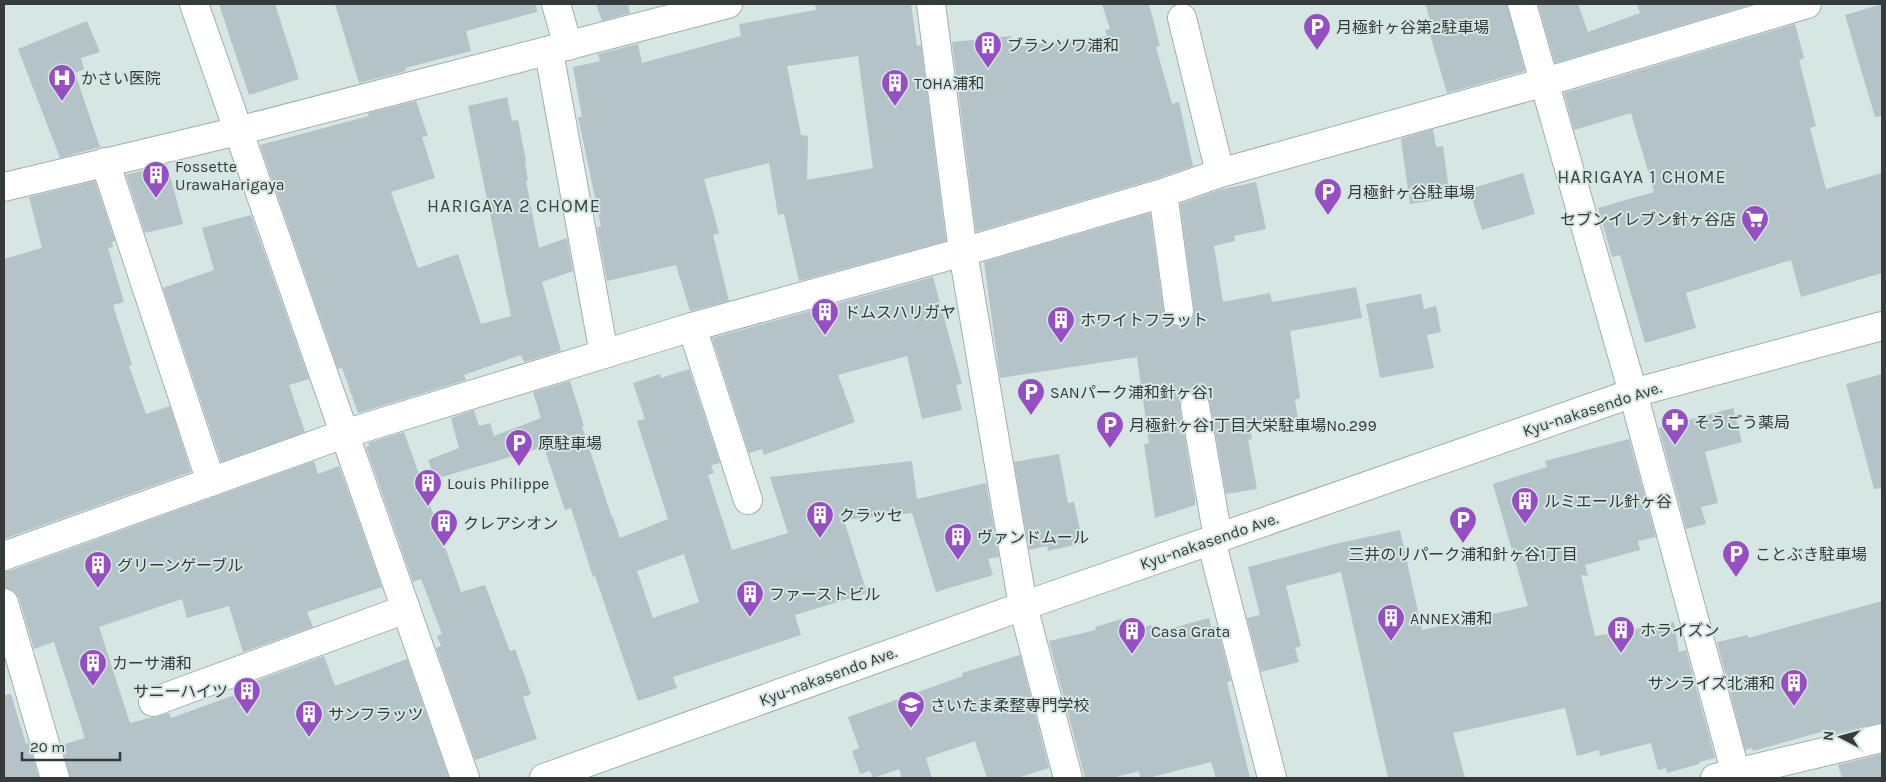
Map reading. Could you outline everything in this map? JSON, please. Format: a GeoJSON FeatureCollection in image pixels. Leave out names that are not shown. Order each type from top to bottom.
{"type":"FeatureCollection","features":[{"type":"Feature","properties":{"kind":"street"},"geometry":{"type":"LineString","coordinates":[[194,4],[465,778]]}},
{"type":"Feature","properties":{"kind":"street"},"geometry":{"type":"LineString","coordinates":[[556,4],[559,49],[604,354]]}},
{"type":"Feature","properties":{"kind":"street"},"geometry":{"type":"LineString","coordinates":[[4,187],[238,131],[728,4]]}},
{"type":"Feature","properties":{"kind":"street"},"geometry":{"type":"LineString","coordinates":[[931,4],[963,252],[1023,606],[1068,778]]}},
{"type":"Feature","properties":{"kind":"street"},"geometry":{"type":"LineString","coordinates":[[1522,4],[1633,394],[1729,777],[1882,738]]}},
{"type":"Feature","properties":{"kind":"street"},"geometry":{"type":"LineString","coordinates":[[4,556],[344,434],[604,354],[963,252],[1163,193],[1220,173],[1545,82],[1807,4]]}},
{"type":"Feature","properties":{"kind":"street"},"geometry":{"type":"LineString","coordinates":[[1182,18],[1220,173]]}},
{"type":"Feature","properties":{"kind":"street"},"geometry":{"type":"LineString","coordinates":[[105,162],[211,482]]}},
{"type":"Feature","properties":{"kind":"street"},"geometry":{"type":"LineString","coordinates":[[1163,193],[1179,311]]}},
{"type":"Feature","properties":{"kind":"street","name":"Kyu-nakasendo Ave."},"geometry":{"type":"LineString","coordinates":[[544,778],[1023,606],[1633,394],[1882,326]]}},
{"type":"Feature","properties":{"kind":"street"},"geometry":{"type":"LineString","coordinates":[[692,328],[748,500]]}},
{"type":"Feature","properties":{"kind":"street"},"geometry":{"type":"LineString","coordinates":[[1194,406],[1215,539],[1272,778]]}},
{"type":"Feature","properties":{"kind":"street"},"geometry":{"type":"LineString","coordinates":[[4,603],[55,778]]}},
{"type":"Feature","properties":{"kind":"street"},"geometry":{"type":"LineString","coordinates":[[153,702],[406,609]]}},
{"type":"Feature","properties":{"kind":"building"},"geometry":{"type":"Polygon","coordinates":[[[219,4],[275,4],[299,79],[249,95],[219,4]]]}},
{"type":"Feature","properties":{"kind":"building"},"geometry":{"type":"Polygon","coordinates":[[[335,4],[536,4],[537,12],[466,31],[471,51],[405,68],[406,71],[359,83],[335,4]]]}},
{"type":"Feature","properties":{"kind":"building"},"geometry":{"type":"Polygon","coordinates":[[[596,4],[628,4],[630,13],[602,21],[596,4]]]}},
{"type":"Feature","properties":{"kind":"building"},"geometry":{"type":"Polygon","coordinates":[[[815,4],[911,4],[917,46],[921,45],[946,241],[799,281],[784,214],[778,215],[769,163],[704,179],[719,233],[713,235],[729,301],[690,311],[676,265],[607,281],[597,228],[601,226],[578,117],[582,117],[573,67],[600,61],[598,54],[638,44],[642,63],[741,36],[739,24],[816,10],[815,4]],[[858,56],[787,66],[801,135],[808,136],[807,180],[873,168],[858,56]]]}},
{"type":"Feature","properties":{"kind":"building"},"geometry":{"type":"Polygon","coordinates":[[[1102,4],[1149,4],[1160,46],[1156,47],[1172,104],[1179,102],[1193,166],[976,232],[952,42],[1011,36],[1013,47],[1107,36],[1105,30],[1110,29],[1102,4]]]}},
{"type":"Feature","properties":{"kind":"building"},"geometry":{"type":"Polygon","coordinates":[[[1425,4],[1507,4],[1525,71],[1447,93],[1426,21],[1430,20],[1425,4]]]}},
{"type":"Feature","properties":{"kind":"building"},"geometry":{"type":"Polygon","coordinates":[[[1538,4],[1578,4],[1588,32],[1640,13],[1637,4],[1753,4],[1555,63],[1538,4]]]}},
{"type":"Feature","properties":{"kind":"building"},"geometry":{"type":"Polygon","coordinates":[[[1882,4],[1882,116],[1875,117],[1845,15],[1882,4]]]}},
{"type":"Feature","properties":{"kind":"building"},"geometry":{"type":"Polygon","coordinates":[[[87,21],[100,52],[81,58],[84,69],[75,73],[100,147],[60,158],[18,49],[87,21]]]}},
{"type":"Feature","properties":{"kind":"building"},"geometry":{"type":"Polygon","coordinates":[[[1795,24],[1804,58],[1799,60],[1816,126],[1810,128],[1826,189],[1882,173],[1882,273],[1801,297],[1791,260],[1686,293],[1696,328],[1645,343],[1620,255],[1612,257],[1598,208],[1654,192],[1631,113],[1574,130],[1564,93],[1795,24]]]}},
{"type":"Feature","properties":{"kind":"building"},"geometry":{"type":"Polygon","coordinates":[[[507,97],[512,121],[518,120],[526,161],[528,181],[526,181],[539,248],[567,238],[573,271],[542,282],[561,351],[524,362],[521,355],[464,375],[466,380],[358,413],[342,368],[338,369],[260,145],[369,116],[368,113],[416,101],[428,136],[422,137],[435,178],[391,192],[418,268],[458,254],[481,324],[511,316],[468,106],[507,97]]]}},
{"type":"Feature","properties":{"kind":"building"},"geometry":{"type":"Polygon","coordinates":[[[1433,129],[1436,147],[1443,146],[1450,198],[1410,204],[1401,139],[1433,129]]]}},
{"type":"Feature","properties":{"kind":"building","name":"Fossette UrawaHarigaya"},"geometry":{"type":"Polygon","coordinates":[[[167,164],[183,224],[145,233],[126,175],[167,164]]]}},
{"type":"Feature","properties":{"kind":"building"},"geometry":{"type":"Polygon","coordinates":[[[1523,173],[1535,214],[1482,230],[1469,189],[1523,173]]]}},
{"type":"Feature","properties":{"kind":"building"},"geometry":{"type":"Polygon","coordinates":[[[95,181],[115,241],[112,242],[113,247],[108,248],[124,302],[113,305],[132,365],[129,366],[146,414],[170,406],[191,472],[4,539],[4,259],[42,248],[29,197],[95,181]]]}},
{"type":"Feature","properties":{"kind":"building"},"geometry":{"type":"Polygon","coordinates":[[[1256,182],[1266,229],[1234,236],[1235,241],[1214,246],[1223,302],[1270,293],[1272,302],[1356,287],[1362,318],[1290,331],[1300,398],[1295,400],[1298,419],[1250,427],[1252,439],[1248,440],[1257,489],[1226,494],[1210,403],[1207,396],[1200,391],[1192,391],[1185,394],[1180,401],[1180,409],[1195,505],[1155,518],[1144,444],[1149,443],[1137,357],[1000,378],[984,262],[1150,213],[1164,313],[1166,320],[1173,325],[1182,326],[1189,323],[1193,317],[1194,309],[1180,204],[1219,190],[1256,182]]]}},
{"type":"Feature","properties":{"kind":"building"},"geometry":{"type":"Polygon","coordinates":[[[251,215],[309,379],[289,385],[305,432],[221,462],[163,288],[214,270],[202,228],[251,215]]]}},
{"type":"Feature","properties":{"kind":"building"},"geometry":{"type":"Polygon","coordinates":[[[933,277],[962,384],[956,385],[962,410],[922,419],[907,356],[838,375],[855,422],[764,455],[762,449],[749,453],[712,338],[933,277]]]}},
{"type":"Feature","properties":{"kind":"building"},"geometry":{"type":"Polygon","coordinates":[[[1421,294],[1424,309],[1436,306],[1441,332],[1427,335],[1434,368],[1380,378],[1366,304],[1421,294]]]}},
{"type":"Feature","properties":{"kind":"building"},"geometry":{"type":"Polygon","coordinates":[[[689,369],[720,463],[711,465],[714,473],[708,475],[732,550],[788,533],[770,477],[912,461],[917,499],[986,483],[999,557],[988,559],[993,575],[936,592],[912,513],[844,520],[867,593],[795,615],[801,635],[673,677],[677,688],[638,701],[595,576],[593,577],[571,508],[565,510],[544,447],[435,479],[428,460],[459,448],[451,418],[474,410],[479,426],[490,423],[494,436],[541,418],[533,392],[570,381],[584,426],[582,426],[620,538],[668,519],[637,421],[645,419],[633,383],[660,374],[661,378],[689,369]],[[684,554],[637,571],[653,618],[699,602],[684,554]]]}},
{"type":"Feature","properties":{"kind":"building"},"geometry":{"type":"Polygon","coordinates":[[[1882,374],[1882,488],[1874,489],[1846,384],[1882,374]]]}},
{"type":"Feature","properties":{"kind":"building"},"geometry":{"type":"Polygon","coordinates":[[[1733,408],[1742,442],[1705,452],[1718,503],[1701,507],[1706,524],[1686,529],[1659,428],[1733,408]]]}},
{"type":"Feature","properties":{"kind":"building"},"geometry":{"type":"Polygon","coordinates":[[[404,432],[461,592],[485,585],[510,651],[515,649],[531,694],[523,697],[537,739],[475,760],[436,648],[441,646],[437,636],[442,634],[421,579],[413,582],[366,447],[369,446],[368,443],[404,432]]]}},
{"type":"Feature","properties":{"kind":"building"},"geometry":{"type":"Polygon","coordinates":[[[1629,439],[1656,537],[1638,541],[1640,550],[1585,565],[1588,576],[1581,575],[1595,636],[1674,622],[1679,652],[1686,650],[1715,758],[1667,773],[1666,768],[1658,770],[1651,743],[1600,756],[1599,750],[1577,756],[1565,708],[1453,733],[1465,778],[1388,778],[1341,572],[1286,586],[1301,646],[1295,648],[1299,662],[1261,672],[1247,618],[1260,615],[1248,567],[1335,544],[1400,530],[1422,630],[1528,606],[1493,484],[1547,467],[1545,461],[1629,439]]]}},
{"type":"Feature","properties":{"kind":"building"},"geometry":{"type":"Polygon","coordinates":[[[1059,454],[1068,503],[1074,502],[1083,543],[1048,551],[1047,546],[1029,550],[1014,462],[1059,454]]]}},
{"type":"Feature","properties":{"kind":"building"},"geometry":{"type":"Polygon","coordinates":[[[314,461],[318,474],[339,466],[382,587],[307,612],[313,627],[243,652],[229,606],[187,618],[182,599],[99,627],[130,723],[169,713],[171,718],[254,688],[253,682],[324,656],[335,686],[407,659],[449,778],[70,778],[62,745],[85,738],[54,642],[34,649],[19,598],[14,591],[4,588],[4,571],[9,571],[314,461]]]}},
{"type":"Feature","properties":{"kind":"building"},"geometry":{"type":"Polygon","coordinates":[[[1882,601],[1882,723],[1830,734],[1828,730],[1753,751],[1752,748],[1745,750],[1717,642],[1748,635],[1748,638],[1882,601]]]}},
{"type":"Feature","properties":{"kind":"building"},"geometry":{"type":"Polygon","coordinates":[[[1209,618],[1211,627],[1217,626],[1231,681],[1227,682],[1250,778],[1216,778],[1211,762],[1148,778],[1140,778],[1139,771],[1112,778],[1085,778],[1049,641],[1096,630],[1095,627],[1122,619],[1126,633],[1151,625],[1154,633],[1209,618]]]}},
{"type":"Feature","properties":{"kind":"building"},"geometry":{"type":"Polygon","coordinates":[[[1020,655],[1049,768],[1017,778],[987,778],[975,741],[926,758],[932,778],[902,778],[899,769],[873,778],[870,771],[860,774],[852,751],[859,748],[848,717],[963,676],[962,673],[1020,655]]]}},
{"type":"Feature","properties":{"kind":"building"},"geometry":{"type":"Polygon","coordinates":[[[11,694],[26,744],[29,743],[39,778],[4,778],[4,695],[11,694]]]}},
{"type":"Feature","properties":{"kind":"building"},"geometry":{"type":"Polygon","coordinates":[[[1882,754],[1882,778],[1842,778],[1838,765],[1882,754]]]}},
{"type":"Feature","properties":{"kind":"place","name":"月極針ヶ谷第2駐車場"},"geometry":{"type":"Point","coordinates":[1317,51]}},
{"type":"Feature","properties":{"kind":"place","name":"ブランソワ浦和"},"geometry":{"type":"Point","coordinates":[988,69]}},
{"type":"Feature","properties":{"kind":"place","name":"かさい医院"},"geometry":{"type":"Point","coordinates":[62,102]}},
{"type":"Feature","properties":{"kind":"place","name":"TOHA浦和"},"geometry":{"type":"Point","coordinates":[895,107]}},
{"type":"Feature","properties":{"kind":"place","name":"Fossette UrawaHarigaya"},"geometry":{"type":"Point","coordinates":[156,199]}},
{"type":"Feature","properties":{"kind":"place","name":"月極針ヶ谷駐車場"},"geometry":{"type":"Point","coordinates":[1328,216]}},
{"type":"Feature","properties":{"kind":"place","name":"セブンイレブン針ヶ谷店"},"geometry":{"type":"Point","coordinates":[1755,243]}},
{"type":"Feature","properties":{"kind":"place","name":"ドムスハリガヤ"},"geometry":{"type":"Point","coordinates":[825,336]}},
{"type":"Feature","properties":{"kind":"place","name":"ホワイトフラット"},"geometry":{"type":"Point","coordinates":[1061,344]}},
{"type":"Feature","properties":{"kind":"place","name":"SANパーク浦和針ヶ谷1"},"geometry":{"type":"Point","coordinates":[1031,416]}},
{"type":"Feature","properties":{"kind":"place","name":"そうごう薬局"},"geometry":{"type":"Point","coordinates":[1675,446]}},
{"type":"Feature","properties":{"kind":"place","name":"月極針ヶ谷1丁目大栄駐車場No.299"},"geometry":{"type":"Point","coordinates":[1110,449]}},
{"type":"Feature","properties":{"kind":"place","name":"原駐車場"},"geometry":{"type":"Point","coordinates":[519,467]}},
{"type":"Feature","properties":{"kind":"place","name":"Louis Philippe"},"geometry":{"type":"Point","coordinates":[428,507]}},
{"type":"Feature","properties":{"kind":"place","name":"ルミエール針ヶ谷"},"geometry":{"type":"Point","coordinates":[1525,525]}},
{"type":"Feature","properties":{"kind":"place","name":"クラッセ"},"geometry":{"type":"Point","coordinates":[820,539]}},
{"type":"Feature","properties":{"kind":"place","name":"三井のリパーク浦和針ヶ谷1丁目"},"geometry":{"type":"Point","coordinates":[1463,544]}},
{"type":"Feature","properties":{"kind":"place","name":"クレアシオン"},"geometry":{"type":"Point","coordinates":[444,547]}},
{"type":"Feature","properties":{"kind":"place","name":"ヴァンドムール"},"geometry":{"type":"Point","coordinates":[958,561]}},
{"type":"Feature","properties":{"kind":"place","name":"ことぶき駐車場"},"geometry":{"type":"Point","coordinates":[1736,578]}},
{"type":"Feature","properties":{"kind":"place","name":"グリーンゲーブル"},"geometry":{"type":"Point","coordinates":[98,589]}},
{"type":"Feature","properties":{"kind":"place","name":"ファーストビル"},"geometry":{"type":"Point","coordinates":[750,618]}},
{"type":"Feature","properties":{"kind":"place","name":"ANNEX浦和"},"geometry":{"type":"Point","coordinates":[1391,642]}},
{"type":"Feature","properties":{"kind":"place","name":"ホライズン"},"geometry":{"type":"Point","coordinates":[1621,654]}},
{"type":"Feature","properties":{"kind":"place","name":"Casa Grata"},"geometry":{"type":"Point","coordinates":[1132,655]}},
{"type":"Feature","properties":{"kind":"place","name":"カーサ浦和"},"geometry":{"type":"Point","coordinates":[93,687]}},
{"type":"Feature","properties":{"kind":"place","name":"サンライズ北浦和"},"geometry":{"type":"Point","coordinates":[1794,707]}},
{"type":"Feature","properties":{"kind":"place","name":"サニーハイツ"},"geometry":{"type":"Point","coordinates":[247,715]}},
{"type":"Feature","properties":{"kind":"place","name":"さいたま柔整専門学校"},"geometry":{"type":"Point","coordinates":[911,729]}},
{"type":"Feature","properties":{"kind":"place","name":"サンフラッツ"},"geometry":{"type":"Point","coordinates":[309,738]}},
{"type":"Feature","properties":{"kind":"district","name":"HARIGAYA 1 CHOME"},"geometry":{"type":"Point","coordinates":[1642,177]}},
{"type":"Feature","properties":{"kind":"district","name":"HARIGAYA 2 CHOME"},"geometry":{"type":"Point","coordinates":[514,206]}}]}
